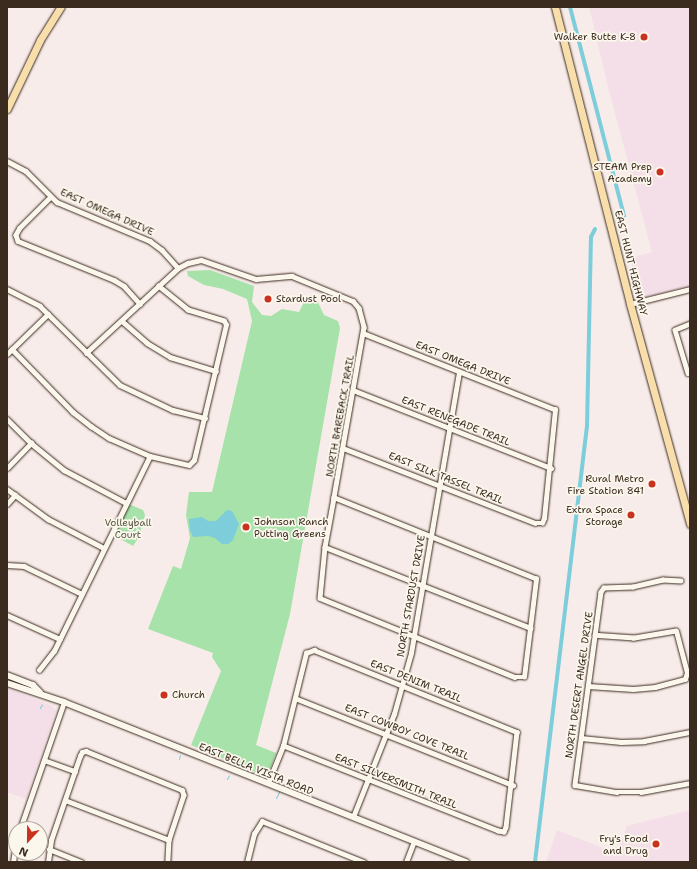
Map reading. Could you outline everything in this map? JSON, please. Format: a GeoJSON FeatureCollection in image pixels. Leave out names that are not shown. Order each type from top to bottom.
{"type":"FeatureCollection","features":[{"type":"Feature","properties":{"kind":"main road"},"geometry":{"type":"LineString","coordinates":[[7,109],[40,40],[61,7]]}},
{"type":"Feature","properties":{"kind":"main road","name":"EAST HUNT HIGHWAY"},"geometry":{"type":"LineString","coordinates":[[555,7],[630,304],[690,524]]}},
{"type":"Feature","properties":{"kind":"street","name":"EAST OMEGA DRIVE"},"geometry":{"type":"LineString","coordinates":[[7,161],[26,171],[51,197],[64,206],[150,240],[162,250],[178,268]]}},
{"type":"Feature","properties":{"kind":"street"},"geometry":{"type":"LineString","coordinates":[[51,197],[16,235],[18,241],[34,249],[114,280],[124,286],[140,304]]}},
{"type":"Feature","properties":{"kind":"street","name":"NORTH BAREBACK TRAIL"},"geometry":{"type":"LineString","coordinates":[[178,268],[201,260],[249,278],[295,277],[353,301],[362,316],[364,334],[325,547],[320,598],[414,637]]}},
{"type":"Feature","properties":{"kind":"street"},"geometry":{"type":"LineString","coordinates":[[86,353],[178,268]]}},
{"type":"Feature","properties":{"kind":"street"},"geometry":{"type":"LineString","coordinates":[[12,349],[73,412],[109,438],[150,456],[192,464],[205,418],[226,325],[224,321],[188,310],[158,286]]}},
{"type":"Feature","properties":{"kind":"street"},"geometry":{"type":"LineString","coordinates":[[7,289],[29,298],[48,314],[111,378],[132,392],[173,410],[205,418]]}},
{"type":"Feature","properties":{"kind":"street"},"geometry":{"type":"LineString","coordinates":[[630,304],[690,289]]}},
{"type":"Feature","properties":{"kind":"street"},"geometry":{"type":"LineString","coordinates":[[7,354],[48,314]]}},
{"type":"Feature","properties":{"kind":"street"},"geometry":{"type":"LineString","coordinates":[[122,321],[147,343],[170,357],[216,371]]}},
{"type":"Feature","properties":{"kind":"street"},"geometry":{"type":"LineString","coordinates":[[689,373],[675,330],[690,324]]}},
{"type":"Feature","properties":{"kind":"street","name":"EAST OMEGA DRIVE"},"geometry":{"type":"LineString","coordinates":[[364,334],[555,410],[551,468]]}},
{"type":"Feature","properties":{"kind":"street","name":"NORTH STARDUST DRIVE"},"geometry":{"type":"LineString","coordinates":[[353,817],[386,734],[402,685],[414,637],[459,372]]}},
{"type":"Feature","properties":{"kind":"street","name":"EAST RENEGADE TRAIL"},"geometry":{"type":"LineString","coordinates":[[353,390],[551,468]]}},
{"type":"Feature","properties":{"kind":"street"},"geometry":{"type":"LineString","coordinates":[[7,418],[31,443],[79,480],[126,503]]}},
{"type":"Feature","properties":{"kind":"street"},"geometry":{"type":"LineString","coordinates":[[7,468],[31,443]]}},
{"type":"Feature","properties":{"kind":"street","name":"EAST SILK TASSEL TRAIL"},"geometry":{"type":"LineString","coordinates":[[343,448],[535,523],[542,523],[551,468]]}},
{"type":"Feature","properties":{"kind":"street"},"geometry":{"type":"LineString","coordinates":[[39,670],[48,660],[60,639],[150,456]]}},
{"type":"Feature","properties":{"kind":"street"},"geometry":{"type":"LineString","coordinates":[[7,489],[48,519],[104,548]]}},
{"type":"Feature","properties":{"kind":"street"},"geometry":{"type":"LineString","coordinates":[[7,504],[15,495]]}},
{"type":"Feature","properties":{"kind":"street"},"geometry":{"type":"LineString","coordinates":[[334,498],[536,579],[524,677],[515,677],[414,637]]}},
{"type":"Feature","properties":{"kind":"street"},"geometry":{"type":"LineString","coordinates":[[325,547],[531,628]]}},
{"type":"Feature","properties":{"kind":"street"},"geometry":{"type":"LineString","coordinates":[[7,564],[24,566],[82,594]]}},
{"type":"Feature","properties":{"kind":"street","name":"NORTH DESERT ANGEL DRIVE"},"geometry":{"type":"LineString","coordinates":[[681,581],[663,580],[633,587],[604,588],[600,592],[575,785],[616,792],[641,792],[690,783]]}},
{"type":"Feature","properties":{"kind":"street"},"geometry":{"type":"LineString","coordinates":[[7,615],[60,639]]}},
{"type":"Feature","properties":{"kind":"street"},"geometry":{"type":"LineString","coordinates":[[588,686],[633,689],[685,679],[687,673],[676,631],[634,638],[595,635]]}},
{"type":"Feature","properties":{"kind":"street","name":"EAST DENIM TRAIL"},"geometry":{"type":"LineString","coordinates":[[295,698],[309,650],[402,685],[517,732],[512,785]]}},
{"type":"Feature","properties":{"kind":"street"},"geometry":{"type":"LineString","coordinates":[[684,657],[690,656]]}},
{"type":"Feature","properties":{"kind":"street","name":"EAST BELLA VISTA ROAD"},"geometry":{"type":"LineString","coordinates":[[7,675],[33,685],[40,692],[64,702],[466,862]]}},
{"type":"Feature","properties":{"kind":"street","name":"EAST BELLA VISTA ROAD"},"geometry":{"type":"LineString","coordinates":[[7,683],[29,692],[40,692]]}},
{"type":"Feature","properties":{"kind":"street"},"geometry":{"type":"LineString","coordinates":[[268,783],[282,746],[295,698]]}},
{"type":"Feature","properties":{"kind":"street","name":"EAST COWBOY COVE TRAIL"},"geometry":{"type":"LineString","coordinates":[[295,698],[512,785]]}},
{"type":"Feature","properties":{"kind":"street"},"geometry":{"type":"LineString","coordinates":[[23,821],[64,702]]}},
{"type":"Feature","properties":{"kind":"street"},"geometry":{"type":"LineString","coordinates":[[582,738],[621,742],[644,741],[690,732]]}},
{"type":"Feature","properties":{"kind":"street","name":"EAST SILVERSMITH TRAIL"},"geometry":{"type":"LineString","coordinates":[[282,746],[504,832],[512,785]]}},
{"type":"Feature","properties":{"kind":"street"},"geometry":{"type":"LineString","coordinates":[[48,862],[49,849],[65,800],[82,752],[86,751],[182,790],[184,795],[169,840],[168,862]]}},
{"type":"Feature","properties":{"kind":"street"},"geometry":{"type":"LineString","coordinates":[[44,760],[75,771]]}},
{"type":"Feature","properties":{"kind":"street"},"geometry":{"type":"LineString","coordinates":[[65,800],[169,840]]}},
{"type":"Feature","properties":{"kind":"street"},"geometry":{"type":"LineString","coordinates":[[247,862],[258,824],[262,822],[364,862]]}},
{"type":"Feature","properties":{"kind":"street"},"geometry":{"type":"LineString","coordinates":[[406,862],[414,841]]}},
{"type":"Feature","properties":{"kind":"street"},"geometry":{"type":"LineString","coordinates":[[49,849],[82,862]]}},
{"type":"Feature","properties":{"kind":"shaded area","name":"STEAM Prep Academy"},"geometry":{"type":"Polygon","coordinates":[[[589,7],[690,7],[690,286],[642,298],[630,258],[652,252],[609,91],[589,7]]]}},
{"type":"Feature","properties":{"kind":"shaded area"},"geometry":{"type":"Polygon","coordinates":[[[7,688],[52,706],[56,711],[26,799],[7,792],[7,688]]]}},
{"type":"Feature","properties":{"kind":"shaded area"},"geometry":{"type":"Polygon","coordinates":[[[690,810],[690,862],[546,862],[557,830],[616,853],[627,826],[690,810]]]}},
{"type":"Feature","properties":{"kind":"green space","name":"Johnson Ranch Putting Greens"},"geometry":{"type":"Polygon","coordinates":[[[210,270],[254,286],[252,302],[262,315],[271,316],[282,309],[299,312],[306,298],[314,294],[324,315],[338,321],[340,328],[290,614],[256,745],[276,753],[267,777],[191,745],[221,671],[212,657],[213,653],[148,629],[173,566],[181,569],[190,538],[186,515],[189,492],[212,492],[252,321],[247,299],[223,289],[204,285],[188,276],[187,271],[210,270]]]}},
{"type":"Feature","properties":{"kind":"green space","name":"Volleyball Court"},"geometry":{"type":"Polygon","coordinates":[[[126,503],[143,510],[145,515],[139,537],[133,546],[111,534],[126,503]]]}},
{"type":"Feature","properties":{"kind":"water"},"geometry":{"type":"Polygon","coordinates":[[[227,510],[232,511],[239,524],[233,540],[228,544],[222,544],[215,538],[208,536],[193,537],[190,530],[189,519],[202,517],[208,521],[216,521],[227,510]]]}},
{"type":"Feature","properties":{"kind":"waterway"},"geometry":{"type":"LineString","coordinates":[[570,7],[624,216]]}},
{"type":"Feature","properties":{"kind":"waterway"},"geometry":{"type":"LineString","coordinates":[[535,862],[587,427],[591,237],[595,229]]}},
{"type":"Feature","properties":{"kind":"waterway"},"geometry":{"type":"LineString","coordinates":[[40,708],[42,704]]}},
{"type":"Feature","properties":{"kind":"waterway"},"geometry":{"type":"LineString","coordinates":[[179,759],[180,755]]}},
{"type":"Feature","properties":{"kind":"waterway"},"geometry":{"type":"LineString","coordinates":[[227,779],[229,775]]}},
{"type":"Feature","properties":{"kind":"waterway"},"geometry":{"type":"LineString","coordinates":[[276,798],[279,792]]}},
{"type":"Feature","properties":{"kind":"place","name":"Walker Butte K-8"},"geometry":{"type":"Point","coordinates":[644,37]}},
{"type":"Feature","properties":{"kind":"place","name":"STEAM Prep Academy"},"geometry":{"type":"Point","coordinates":[660,172]}},
{"type":"Feature","properties":{"kind":"place","name":"Stardust Pool"},"geometry":{"type":"Point","coordinates":[268,299]}},
{"type":"Feature","properties":{"kind":"place","name":"Rural Metro Fire Station 841"},"geometry":{"type":"Point","coordinates":[652,484]}},
{"type":"Feature","properties":{"kind":"place","name":"Extra Space Storage"},"geometry":{"type":"Point","coordinates":[631,515]}},
{"type":"Feature","properties":{"kind":"place","name":"Johnson Ranch Putting Greens"},"geometry":{"type":"Point","coordinates":[246,527]}},
{"type":"Feature","properties":{"kind":"place","name":"Church"},"geometry":{"type":"Point","coordinates":[164,695]}},
{"type":"Feature","properties":{"kind":"place","name":"Fry's Food and Drug"},"geometry":{"type":"Point","coordinates":[656,844]}}]}
